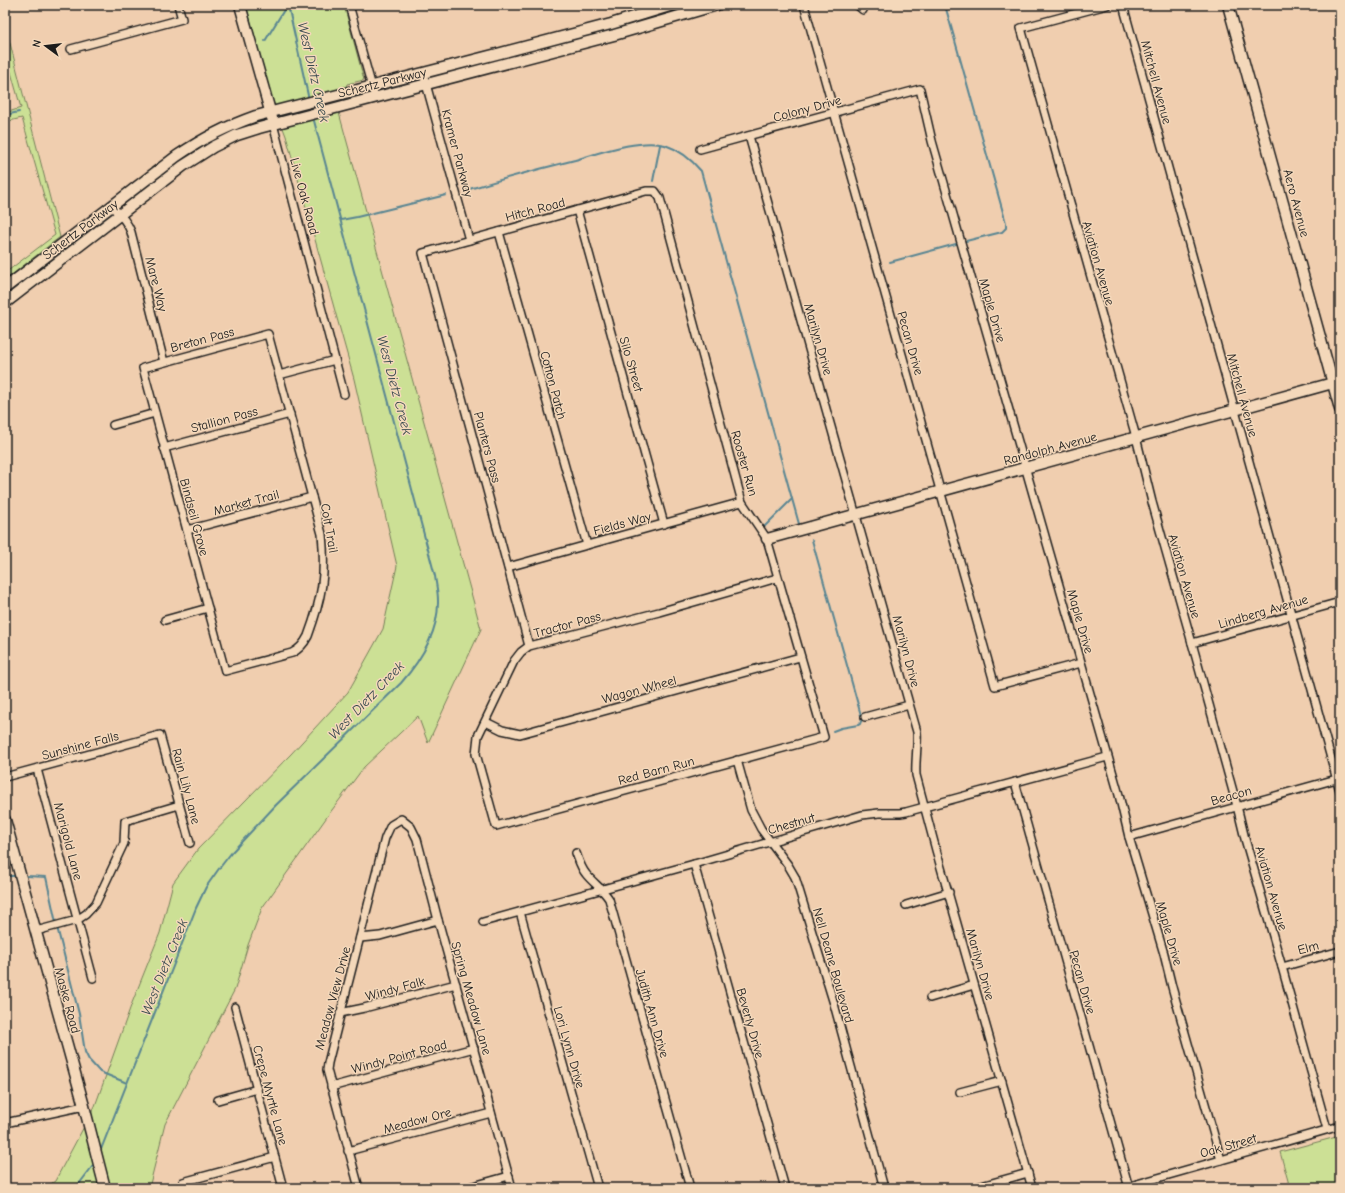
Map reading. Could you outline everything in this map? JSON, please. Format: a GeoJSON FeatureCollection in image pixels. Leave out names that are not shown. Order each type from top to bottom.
{"type":"FeatureCollection","features":[{"type":"Feature","properties":{"kind":"main road","name":"Live Oak Road"},"geometry":{"type":"LineString","coordinates":[[240,5],[273,124]]}},
{"type":"Feature","properties":{"kind":"main road","name":"Schertz Parkway"},"geometry":{"type":"LineString","coordinates":[[5,303],[184,166],[213,147],[237,135],[351,103],[426,85],[497,54],[611,24],[673,5]]}},
{"type":"Feature","properties":{"kind":"main road","name":"Schertz Parkway"},"geometry":{"type":"LineString","coordinates":[[5,288],[177,156],[207,137],[233,124],[270,112],[423,73],[500,65],[614,35],[680,10],[715,5]]}},
{"type":"Feature","properties":{"kind":"main road","name":"Aero Avenue"},"geometry":{"type":"LineString","coordinates":[[1228,5],[1336,382],[1340,409]]}},
{"type":"Feature","properties":{"kind":"main road"},"geometry":{"type":"LineString","coordinates":[[611,24],[614,35]]}},
{"type":"Feature","properties":{"kind":"main road"},"geometry":{"type":"LineString","coordinates":[[566,36],[569,47]]}},
{"type":"Feature","properties":{"kind":"main road"},"geometry":{"type":"LineString","coordinates":[[497,54],[500,65]]}},
{"type":"Feature","properties":{"kind":"main road","name":"Randolph Avenue"},"geometry":{"type":"LineString","coordinates":[[767,540],[1336,382]]}},
{"type":"Feature","properties":{"kind":"main road","name":"Maske Road"},"geometry":{"type":"LineString","coordinates":[[5,820],[84,1106],[105,1188]]}},
{"type":"Feature","properties":{"kind":"street"},"geometry":{"type":"LineString","coordinates":[[71,49],[182,19],[178,5]]}},
{"type":"Feature","properties":{"kind":"street"},"geometry":{"type":"LineString","coordinates":[[349,5],[375,98]]}},
{"type":"Feature","properties":{"kind":"street","name":"Pecan Drive"},"geometry":{"type":"LineString","coordinates":[[804,5],[995,686],[1081,664]]}},
{"type":"Feature","properties":{"kind":"street"},"geometry":{"type":"LineString","coordinates":[[856,5],[863,10]]}},
{"type":"Feature","properties":{"kind":"street","name":"Aviation Avenue"},"geometry":{"type":"LineString","coordinates":[[1107,5],[1021,28],[1136,437],[1152,502],[1245,839],[1327,1129]]}},
{"type":"Feature","properties":{"kind":"street","name":"Mitchell Avenue"},"geometry":{"type":"LineString","coordinates":[[1123,5],[1291,616],[1338,778],[1340,791]]}},
{"type":"Feature","properties":{"kind":"street","name":"Kramer Parkway"},"geometry":{"type":"LineString","coordinates":[[423,73],[469,240]]}},
{"type":"Feature","properties":{"kind":"street","name":"Colony Drive"},"geometry":{"type":"LineString","coordinates":[[700,149],[920,90]]}},
{"type":"Feature","properties":{"kind":"street","name":"Maple Drive"},"geometry":{"type":"LineString","coordinates":[[920,90],[932,141],[1119,795],[1129,837],[1164,954],[1221,1160]]}},
{"type":"Feature","properties":{"kind":"street","name":"Live Oak Road"},"geometry":{"type":"LineString","coordinates":[[273,124],[344,394]]}},
{"type":"Feature","properties":{"kind":"street","name":"Marilyn Drive"},"geometry":{"type":"LineString","coordinates":[[749,136],[857,514],[917,732],[918,748],[916,775],[1028,1173]]}},
{"type":"Feature","properties":{"kind":"street","name":"Hitch Road"},"geometry":{"type":"LineString","coordinates":[[422,254],[646,191],[655,191]]}},
{"type":"Feature","properties":{"kind":"street","name":"Rooster Run"},"geometry":{"type":"LineString","coordinates":[[655,191],[660,198],[742,502],[767,540],[824,736]]}},
{"type":"Feature","properties":{"kind":"street","name":"Mare Way"},"geometry":{"type":"LineString","coordinates":[[112,207],[127,223],[131,232],[164,362]]}},
{"type":"Feature","properties":{"kind":"street","name":"Silo Street"},"geometry":{"type":"LineString","coordinates":[[577,210],[664,524]]}},
{"type":"Feature","properties":{"kind":"street","name":"Cotton Patch"},"geometry":{"type":"LineString","coordinates":[[499,232],[587,545]]}},
{"type":"Feature","properties":{"kind":"street","name":"Planters Pass"},"geometry":{"type":"LineString","coordinates":[[422,254],[529,646]]}},
{"type":"Feature","properties":{"kind":"street","name":"Breton Pass"},"geometry":{"type":"LineString","coordinates":[[143,368],[268,334]]}},
{"type":"Feature","properties":{"kind":"street","name":"Colt Trail"},"geometry":{"type":"LineString","coordinates":[[225,671],[292,653],[303,645],[308,636],[320,603],[324,569],[322,534],[268,334]]}},
{"type":"Feature","properties":{"kind":"street"},"geometry":{"type":"LineString","coordinates":[[279,375],[335,360]]}},
{"type":"Feature","properties":{"kind":"street","name":"Bindseil Grove"},"geometry":{"type":"LineString","coordinates":[[143,368],[225,671]]}},
{"type":"Feature","properties":{"kind":"street"},"geometry":{"type":"LineString","coordinates":[[113,425],[155,413]]}},
{"type":"Feature","properties":{"kind":"street","name":"Stallion Pass"},"geometry":{"type":"LineString","coordinates":[[164,448],[290,414]]}},
{"type":"Feature","properties":{"kind":"street","name":"Market Trail"},"geometry":{"type":"LineString","coordinates":[[186,530],[312,497]]}},
{"type":"Feature","properties":{"kind":"street","name":"Fields Way"},"geometry":{"type":"LineString","coordinates":[[508,567],[742,502]]}},
{"type":"Feature","properties":{"kind":"street","name":"Tractor Pass"},"geometry":{"type":"LineString","coordinates":[[496,826],[476,754],[478,736],[514,661],[520,652],[529,646],[659,612],[777,578]]}},
{"type":"Feature","properties":{"kind":"street","name":"Lindberg Avenue"},"geometry":{"type":"LineString","coordinates":[[1192,644],[1340,602]]}},
{"type":"Feature","properties":{"kind":"street"},"geometry":{"type":"LineString","coordinates":[[165,620],[208,608]]}},
{"type":"Feature","properties":{"kind":"street","name":"Wagon Wheel"},"geometry":{"type":"LineString","coordinates":[[486,722],[502,730],[520,734],[800,657]]}},
{"type":"Feature","properties":{"kind":"street"},"geometry":{"type":"LineString","coordinates":[[865,717],[909,705]]}},
{"type":"Feature","properties":{"kind":"street","name":"Sunshine Falls"},"geometry":{"type":"LineString","coordinates":[[5,777],[160,735]]}},
{"type":"Feature","properties":{"kind":"street","name":"Rain Lily Lane"},"geometry":{"type":"LineString","coordinates":[[160,735],[190,843]]}},
{"type":"Feature","properties":{"kind":"street","name":"Red Barn Run"},"geometry":{"type":"LineString","coordinates":[[496,826],[824,736]]}},
{"type":"Feature","properties":{"kind":"street","name":"Chestnut"},"geometry":{"type":"LineString","coordinates":[[483,922],[862,816],[879,813],[900,813],[925,807],[1107,756]]}},
{"type":"Feature","properties":{"kind":"street","name":"Nell Deane Boulevard"},"geometry":{"type":"LineString","coordinates":[[737,760],[752,810],[761,829],[788,865],[795,877],[834,1004],[884,1188]]}},
{"type":"Feature","properties":{"kind":"street","name":"Marigold Lane"},"geometry":{"type":"LineString","coordinates":[[36,769],[93,978]]}},
{"type":"Feature","properties":{"kind":"street","name":"Beacon"},"geometry":{"type":"LineString","coordinates":[[1129,837],[1338,778]]}},
{"type":"Feature","properties":{"kind":"street","name":"Pecan Drive"},"geometry":{"type":"LineString","coordinates":[[1016,782],[1127,1188]]}},
{"type":"Feature","properties":{"kind":"street"},"geometry":{"type":"LineString","coordinates":[[36,931],[77,920],[86,914],[96,903],[124,843],[125,821],[179,805]]}},
{"type":"Feature","properties":{"kind":"street","name":"Spring Meadow Lane"},"geometry":{"type":"LineString","coordinates":[[401,819],[411,827],[417,839],[512,1188]]}},
{"type":"Feature","properties":{"kind":"street","name":"Meadow View Drive"},"geometry":{"type":"LineString","coordinates":[[359,1188],[327,1070],[340,1013],[385,838],[391,824],[401,819]]}},
{"type":"Feature","properties":{"kind":"street","name":"Judith Ann Drive"},"geometry":{"type":"LineString","coordinates":[[576,853],[580,866],[586,875],[609,899],[690,1188]]}},
{"type":"Feature","properties":{"kind":"street","name":"Beverly Drive"},"geometry":{"type":"LineString","coordinates":[[694,864],[785,1188]]}},
{"type":"Feature","properties":{"kind":"street"},"geometry":{"type":"LineString","coordinates":[[906,905],[949,892]]}},
{"type":"Feature","properties":{"kind":"street","name":"Lori Lynn Drive"},"geometry":{"type":"LineString","coordinates":[[520,912],[598,1188]]}},
{"type":"Feature","properties":{"kind":"street"},"geometry":{"type":"LineString","coordinates":[[360,938],[380,936],[438,920]]}},
{"type":"Feature","properties":{"kind":"street","name":"Elm"},"geometry":{"type":"LineString","coordinates":[[1282,967],[1340,951]]}},
{"type":"Feature","properties":{"kind":"street","name":"Windy Falk"},"geometry":{"type":"LineString","coordinates":[[340,1013],[456,984]]}},
{"type":"Feature","properties":{"kind":"street"},"geometry":{"type":"LineString","coordinates":[[930,998],[974,985]]}},
{"type":"Feature","properties":{"kind":"street","name":"Crepe Myrtle Lane"},"geometry":{"type":"LineString","coordinates":[[234,1007],[283,1188]]}},
{"type":"Feature","properties":{"kind":"street","name":"Windy Point Road"},"geometry":{"type":"LineString","coordinates":[[331,1087],[474,1048]]}},
{"type":"Feature","properties":{"kind":"street"},"geometry":{"type":"LineString","coordinates":[[960,1092],[1002,1081]]}},
{"type":"Feature","properties":{"kind":"street"},"geometry":{"type":"LineString","coordinates":[[218,1100],[257,1089]]}},
{"type":"Feature","properties":{"kind":"street"},"geometry":{"type":"LineString","coordinates":[[5,1123],[84,1106]]}},
{"type":"Feature","properties":{"kind":"street","name":"Meadow Ore"},"geometry":{"type":"LineString","coordinates":[[348,1151],[491,1113]]}},
{"type":"Feature","properties":{"kind":"street","name":"Oak Street"},"geometry":{"type":"LineString","coordinates":[[1127,1188],[1340,1126]]}},
{"type":"Feature","properties":{"kind":"street"},"geometry":{"type":"LineString","coordinates":[[184,1182],[275,1157]]}},
{"type":"Feature","properties":{"kind":"street"},"geometry":{"type":"LineString","coordinates":[[974,1188],[1028,1173],[1032,1188]]}},
{"type":"Feature","properties":{"kind":"street"},"geometry":{"type":"LineString","coordinates":[[466,1188],[509,1176]]}},
{"type":"Feature","properties":{"kind":"green space"},"geometry":{"type":"Polygon","coordinates":[[[246,5],[344,5],[364,80],[347,84],[339,113],[481,629],[428,743],[418,716],[364,767],[262,908],[248,945],[235,989],[165,1124],[149,1188],[45,1188],[55,1181],[95,1106],[132,1003],[160,933],[173,883],[198,849],[291,754],[348,692],[383,629],[397,566],[354,379],[286,136],[272,99],[246,5]]]}},
{"type":"Feature","properties":{"kind":"green space"},"geometry":{"type":"Polygon","coordinates":[[[5,24],[60,237],[5,280],[5,273],[55,235],[22,118],[5,122],[5,113],[21,108],[5,51],[5,24]]]}},
{"type":"Feature","properties":{"kind":"green space"},"geometry":{"type":"Polygon","coordinates":[[[1340,1136],[1340,1188],[1290,1188],[1280,1152],[1340,1136]]]}},
{"type":"Feature","properties":{"kind":"waterway"},"geometry":{"type":"LineString","coordinates":[[265,41],[287,5]]}},
{"type":"Feature","properties":{"kind":"waterway","name":"West Dietz Creek"},"geometry":{"type":"LineString","coordinates":[[288,5],[309,100]]}},
{"type":"Feature","properties":{"kind":"waterway"},"geometry":{"type":"LineString","coordinates":[[945,5],[1006,223],[1006,228],[1002,232],[966,241]]}},
{"type":"Feature","properties":{"kind":"waterway"},"geometry":{"type":"LineString","coordinates":[[5,115],[19,112]]}},
{"type":"Feature","properties":{"kind":"waterway","name":"West Dietz Creek"},"geometry":{"type":"LineString","coordinates":[[100,1152],[196,908],[206,887],[232,852],[276,805],[401,683],[422,655],[432,634],[438,612],[435,576],[313,117]]}},
{"type":"Feature","properties":{"kind":"waterway"},"geometry":{"type":"LineString","coordinates":[[466,190],[607,150],[644,143],[655,143],[670,147],[685,155],[701,171],[799,524]]}},
{"type":"Feature","properties":{"kind":"waterway"},"geometry":{"type":"LineString","coordinates":[[653,181],[660,145]]}},
{"type":"Feature","properties":{"kind":"waterway"},"geometry":{"type":"LineString","coordinates":[[341,220],[446,195]]}},
{"type":"Feature","properties":{"kind":"waterway"},"geometry":{"type":"LineString","coordinates":[[890,262],[956,244]]}},
{"type":"Feature","properties":{"kind":"waterway"},"geometry":{"type":"LineString","coordinates":[[763,528],[792,499]]}},
{"type":"Feature","properties":{"kind":"waterway"},"geometry":{"type":"LineString","coordinates":[[812,540],[862,719],[858,725],[833,731]]}},
{"type":"Feature","properties":{"kind":"waterway"},"geometry":{"type":"LineString","coordinates":[[5,876],[14,876]]}},
{"type":"Feature","properties":{"kind":"waterway"},"geometry":{"type":"LineString","coordinates":[[27,876],[46,877],[56,923]]}},
{"type":"Feature","properties":{"kind":"waterway"},"geometry":{"type":"LineString","coordinates":[[57,927],[79,1014],[85,1052],[89,1060],[100,1072],[127,1083]]}},
{"type":"Feature","properties":{"kind":"waterway","name":"West Dietz Creek"},"geometry":{"type":"LineString","coordinates":[[76,1188],[95,1163]]}}]}
